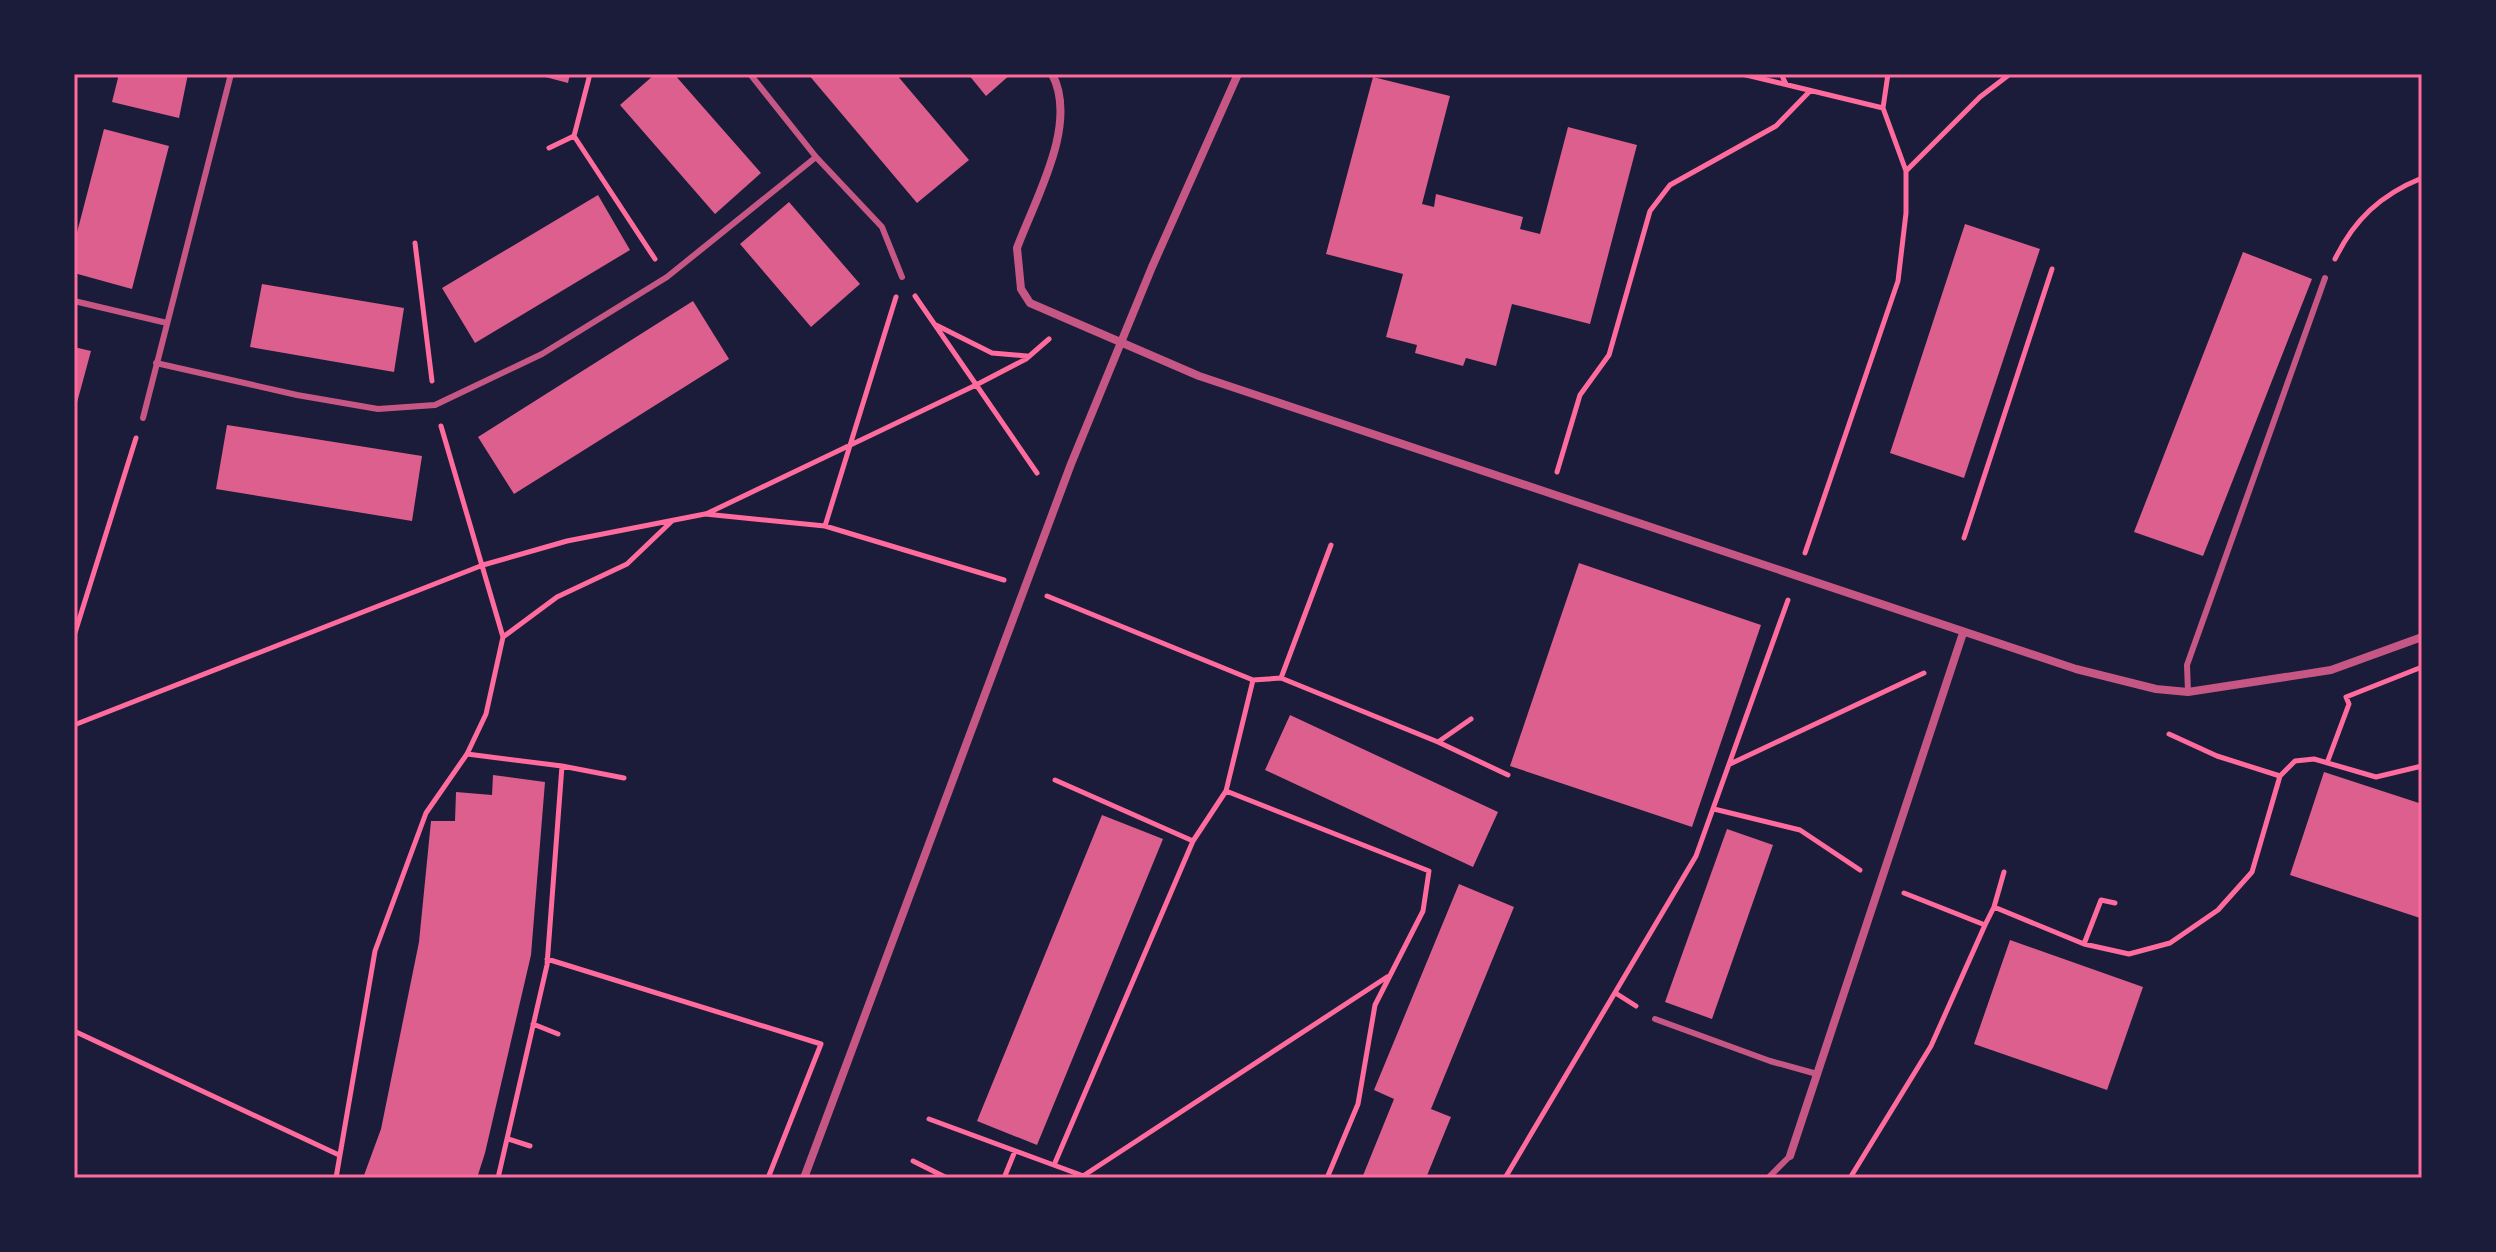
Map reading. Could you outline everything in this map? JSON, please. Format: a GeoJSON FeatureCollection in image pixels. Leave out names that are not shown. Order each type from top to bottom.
{"type":"FeatureCollection","features":[{"type":"Feature","properties":{"kind":"street"},"geometry":{"type":"LineString","coordinates":[[1052,74],[1063,105],[1062,128],[1017,248],[1016,267],[1021,289],[1030,303],[1068,322],[1199,376],[1551,491],[1963,633],[2076,669],[2156,689],[2188,692],[2331,670],[2422,637]]}},
{"type":"Feature","properties":{"kind":"street"},"geometry":{"type":"LineString","coordinates":[[804,1178],[1121,343],[1238,74]]}},
{"type":"Feature","properties":{"kind":"street"},"geometry":{"type":"LineString","coordinates":[[1790,1156],[1963,633]]}},
{"type":"Feature","properties":{"kind":"lane"},"geometry":{"type":"LineString","coordinates":[[143,418],[231,74]]}},
{"type":"Feature","properties":{"kind":"lane"},"geometry":{"type":"LineString","coordinates":[[750,74],[816,157],[882,227],[902,277]]}},
{"type":"Feature","properties":{"kind":"lane"},"geometry":{"type":"LineString","coordinates":[[156,363],[378,409],[435,405],[542,354],[667,277],[816,157]]}},
{"type":"Feature","properties":{"kind":"lane"},"geometry":{"type":"LineString","coordinates":[[2188,692],[2187,665],[2325,278]]}},
{"type":"Feature","properties":{"kind":"lane"},"geometry":{"type":"LineString","coordinates":[[74,301],[167,323]]}},
{"type":"Feature","properties":{"kind":"lane"},"geometry":{"type":"LineString","coordinates":[[1655,1019],[1770,1061],[1817,1074]]}},
{"type":"Feature","properties":{"kind":"lane"},"geometry":{"type":"LineString","coordinates":[[1768,1178],[1790,1156]]}},
{"type":"Feature","properties":{"kind":"path"},"geometry":{"type":"LineString","coordinates":[[590,74],[574,136],[667,277]]}},
{"type":"Feature","properties":{"kind":"path"},"geometry":{"type":"LineString","coordinates":[[1742,74],[1883,108]]}},
{"type":"Feature","properties":{"kind":"path"},"geometry":{"type":"LineString","coordinates":[[1781,74],[1787,85]]}},
{"type":"Feature","properties":{"kind":"path"},"geometry":{"type":"LineString","coordinates":[[1505,1178],[1696,856],[1797,576],[1898,281],[1906,213],[1906,171],[1883,108],[1888,74]]}},
{"type":"Feature","properties":{"kind":"path"},"geometry":{"type":"LineString","coordinates":[[1906,171],[1980,97],[2010,74]]}},
{"type":"Feature","properties":{"kind":"path"},"geometry":{"type":"LineString","coordinates":[[1551,491],[1580,395],[1609,355],[1650,211],[1670,185],[1776,126],[1810,91]]}},
{"type":"Feature","properties":{"kind":"path"},"geometry":{"type":"LineString","coordinates":[[549,148],[574,136]]}},
{"type":"Feature","properties":{"kind":"path"},"geometry":{"type":"LineString","coordinates":[[2325,278],[2350,229],[2380,201],[2422,178]]}},
{"type":"Feature","properties":{"kind":"path"},"geometry":{"type":"LineString","coordinates":[[336,1178],[375,951],[426,813],[467,754],[486,714],[503,637],[435,405],[415,243]]}},
{"type":"Feature","properties":{"kind":"path"},"geometry":{"type":"LineString","coordinates":[[1964,538],[2052,269]]}},
{"type":"Feature","properties":{"kind":"path"},"geometry":{"type":"LineString","coordinates":[[902,277],[1037,473]]}},
{"type":"Feature","properties":{"kind":"path"},"geometry":{"type":"LineString","coordinates":[[825,526],[902,277]]}},
{"type":"Feature","properties":{"kind":"path"},"geometry":{"type":"LineString","coordinates":[[74,725],[483,565],[567,541],[705,514],[850,442],[976,385],[1029,356],[1068,322]]}},
{"type":"Feature","properties":{"kind":"path"},"geometry":{"type":"LineString","coordinates":[[935,325],[992,353],[1029,356]]}},
{"type":"Feature","properties":{"kind":"path"},"geometry":{"type":"LineString","coordinates":[[74,636],[143,418]]}},
{"type":"Feature","properties":{"kind":"path"},"geometry":{"type":"LineString","coordinates":[[705,514],[825,526],[1026,587],[1253,680],[1281,678],[1438,742],[1508,775]]}},
{"type":"Feature","properties":{"kind":"path"},"geometry":{"type":"LineString","coordinates":[[503,637],[557,597],[627,564],[672,521]]}},
{"type":"Feature","properties":{"kind":"path"},"geometry":{"type":"LineString","coordinates":[[1281,678],[1331,545]]}},
{"type":"Feature","properties":{"kind":"path"},"geometry":{"type":"LineString","coordinates":[[1729,765],[1956,658]]}},
{"type":"Feature","properties":{"kind":"path"},"geometry":{"type":"LineString","coordinates":[[2327,763],[2349,704],[2346,697],[2422,667]]}},
{"type":"Feature","properties":{"kind":"path"},"geometry":{"type":"LineString","coordinates":[[1054,1165],[1193,841],[1226,791],[1253,680]]}},
{"type":"Feature","properties":{"kind":"path"},"geometry":{"type":"LineString","coordinates":[[1438,742],[1471,719]]}},
{"type":"Feature","properties":{"kind":"path"},"geometry":{"type":"LineString","coordinates":[[2169,734],[2217,756],[2280,776]]}},
{"type":"Feature","properties":{"kind":"path"},"geometry":{"type":"LineString","coordinates":[[467,754],[562,766],[624,778]]}},
{"type":"Feature","properties":{"kind":"path"},"geometry":{"type":"LineString","coordinates":[[1994,907],[2084,944],[2129,954],[2170,943],[2218,910],[2252,872],[2280,776],[2295,761],[2314,759],[2376,777],[2422,766]]}},
{"type":"Feature","properties":{"kind":"path"},"geometry":{"type":"LineString","coordinates":[[498,1178],[547,959],[562,766]]}},
{"type":"Feature","properties":{"kind":"path"},"geometry":{"type":"LineString","coordinates":[[1055,780],[1193,841]]}},
{"type":"Feature","properties":{"kind":"path"},"geometry":{"type":"LineString","coordinates":[[1226,791],[1429,871],[1423,911],[1375,1005],[1358,1104],[1327,1178]]}},
{"type":"Feature","properties":{"kind":"path"},"geometry":{"type":"LineString","coordinates":[[1714,809],[1800,830],[1882,884],[1985,925]]}},
{"type":"Feature","properties":{"kind":"path"},"geometry":{"type":"LineString","coordinates":[[1850,1178],[1931,1046],[1994,907],[2004,872]]}},
{"type":"Feature","properties":{"kind":"path"},"geometry":{"type":"LineString","coordinates":[[2084,944],[2101,900],[2115,903]]}},
{"type":"Feature","properties":{"kind":"path"},"geometry":{"type":"LineString","coordinates":[[547,959],[821,1044],[768,1178]]}},
{"type":"Feature","properties":{"kind":"path"},"geometry":{"type":"LineString","coordinates":[[929,1119],[1086,1177],[1388,977]]}},
{"type":"Feature","properties":{"kind":"path"},"geometry":{"type":"LineString","coordinates":[[533,1024],[558,1034]]}},
{"type":"Feature","properties":{"kind":"path"},"geometry":{"type":"LineString","coordinates":[[74,1031],[339,1155]]}},
{"type":"Feature","properties":{"kind":"path"},"geometry":{"type":"LineString","coordinates":[[508,1139],[530,1146]]}},
{"type":"Feature","properties":{"kind":"path"},"geometry":{"type":"LineString","coordinates":[[1004,1178],[1015,1151]]}},
{"type":"Feature","properties":{"kind":"path"},"geometry":{"type":"LineString","coordinates":[[913,1161],[947,1178]]}},
{"type":"Feature","properties":{"kind":"building"},"geometry":{"type":"Polygon","coordinates":[[[119,74],[188,74],[179,118],[112,102],[119,74]]]}},
{"type":"Feature","properties":{"kind":"building"},"geometry":{"type":"Polygon","coordinates":[[[534,74],[570,74],[568,83],[534,74]]]}},
{"type":"Feature","properties":{"kind":"building"},"geometry":{"type":"Polygon","coordinates":[[[655,74],[674,74],[761,173],[715,214],[620,105],[655,74]]]}},
{"type":"Feature","properties":{"kind":"building"},"geometry":{"type":"Polygon","coordinates":[[[808,74],[896,74],[969,160],[917,203],[808,74]]]}},
{"type":"Feature","properties":{"kind":"building"},"geometry":{"type":"Polygon","coordinates":[[[968,74],[1011,74],[986,96],[968,74]]]}},
{"type":"Feature","properties":{"kind":"building"},"geometry":{"type":"Polygon","coordinates":[[[1373,77],[1450,96],[1422,204],[1434,207],[1436,194],[1523,217],[1520,229],[1540,234],[1568,127],[1637,145],[1590,324],[1512,304],[1496,366],[1466,358],[1463,366],[1415,353],[1417,345],[1386,337],[1403,274],[1326,254],[1373,77]]]}},
{"type":"Feature","properties":{"kind":"building"},"geometry":{"type":"Polygon","coordinates":[[[104,129],[169,146],[132,289],[74,273],[74,244],[104,129]]]}},
{"type":"Feature","properties":{"kind":"building"},"geometry":{"type":"Polygon","coordinates":[[[598,195],[630,250],[475,343],[442,288],[598,195]]]}},
{"type":"Feature","properties":{"kind":"building"},"geometry":{"type":"Polygon","coordinates":[[[789,202],[860,284],[811,327],[740,244],[789,202]]]}},
{"type":"Feature","properties":{"kind":"building"},"geometry":{"type":"Polygon","coordinates":[[[1965,224],[2040,249],[1964,478],[1890,453],[1965,224]]]}},
{"type":"Feature","properties":{"kind":"building"},"geometry":{"type":"Polygon","coordinates":[[[2243,252],[2312,279],[2203,556],[2134,532],[2243,252]]]}},
{"type":"Feature","properties":{"kind":"building"},"geometry":{"type":"Polygon","coordinates":[[[262,284],[404,308],[394,372],[250,347],[262,284]]]}},
{"type":"Feature","properties":{"kind":"building"},"geometry":{"type":"Polygon","coordinates":[[[693,301],[729,359],[514,494],[478,437],[693,301]]]}},
{"type":"Feature","properties":{"kind":"building"},"geometry":{"type":"Polygon","coordinates":[[[74,347],[91,351],[75,410],[74,410],[74,347]]]}},
{"type":"Feature","properties":{"kind":"building"},"geometry":{"type":"Polygon","coordinates":[[[227,425],[422,456],[412,521],[216,489],[227,425]]]}},
{"type":"Feature","properties":{"kind":"building"},"geometry":{"type":"Polygon","coordinates":[[[1579,563],[1761,625],[1692,827],[1510,766],[1579,563]]]}},
{"type":"Feature","properties":{"kind":"building"},"geometry":{"type":"Polygon","coordinates":[[[1290,715],[1498,812],[1473,867],[1265,770],[1290,715]]]}},
{"type":"Feature","properties":{"kind":"building"},"geometry":{"type":"Polygon","coordinates":[[[2324,772],[2422,804],[2420,918],[2290,875],[2324,772]]]}},
{"type":"Feature","properties":{"kind":"building"},"geometry":{"type":"Polygon","coordinates":[[[493,775],[545,782],[531,955],[477,1178],[363,1178],[381,1129],[419,942],[431,821],[455,821],[456,792],[492,795],[493,775]]]}},
{"type":"Feature","properties":{"kind":"building"},"geometry":{"type":"Polygon","coordinates":[[[1102,815],[1163,839],[1037,1145],[977,1121],[1102,815]]]}},
{"type":"Feature","properties":{"kind":"building"},"geometry":{"type":"Polygon","coordinates":[[[1727,829],[1773,845],[1712,1019],[1665,1002],[1727,829]]]}},
{"type":"Feature","properties":{"kind":"building"},"geometry":{"type":"Polygon","coordinates":[[[1459,884],[1514,907],[1431,1109],[1451,1117],[1426,1178],[1362,1178],[1394,1099],[1374,1090],[1459,884]]]}},
{"type":"Feature","properties":{"kind":"building"},"geometry":{"type":"Polygon","coordinates":[[[2010,940],[2143,987],[2107,1090],[1974,1044],[2010,940]]]}}]}
